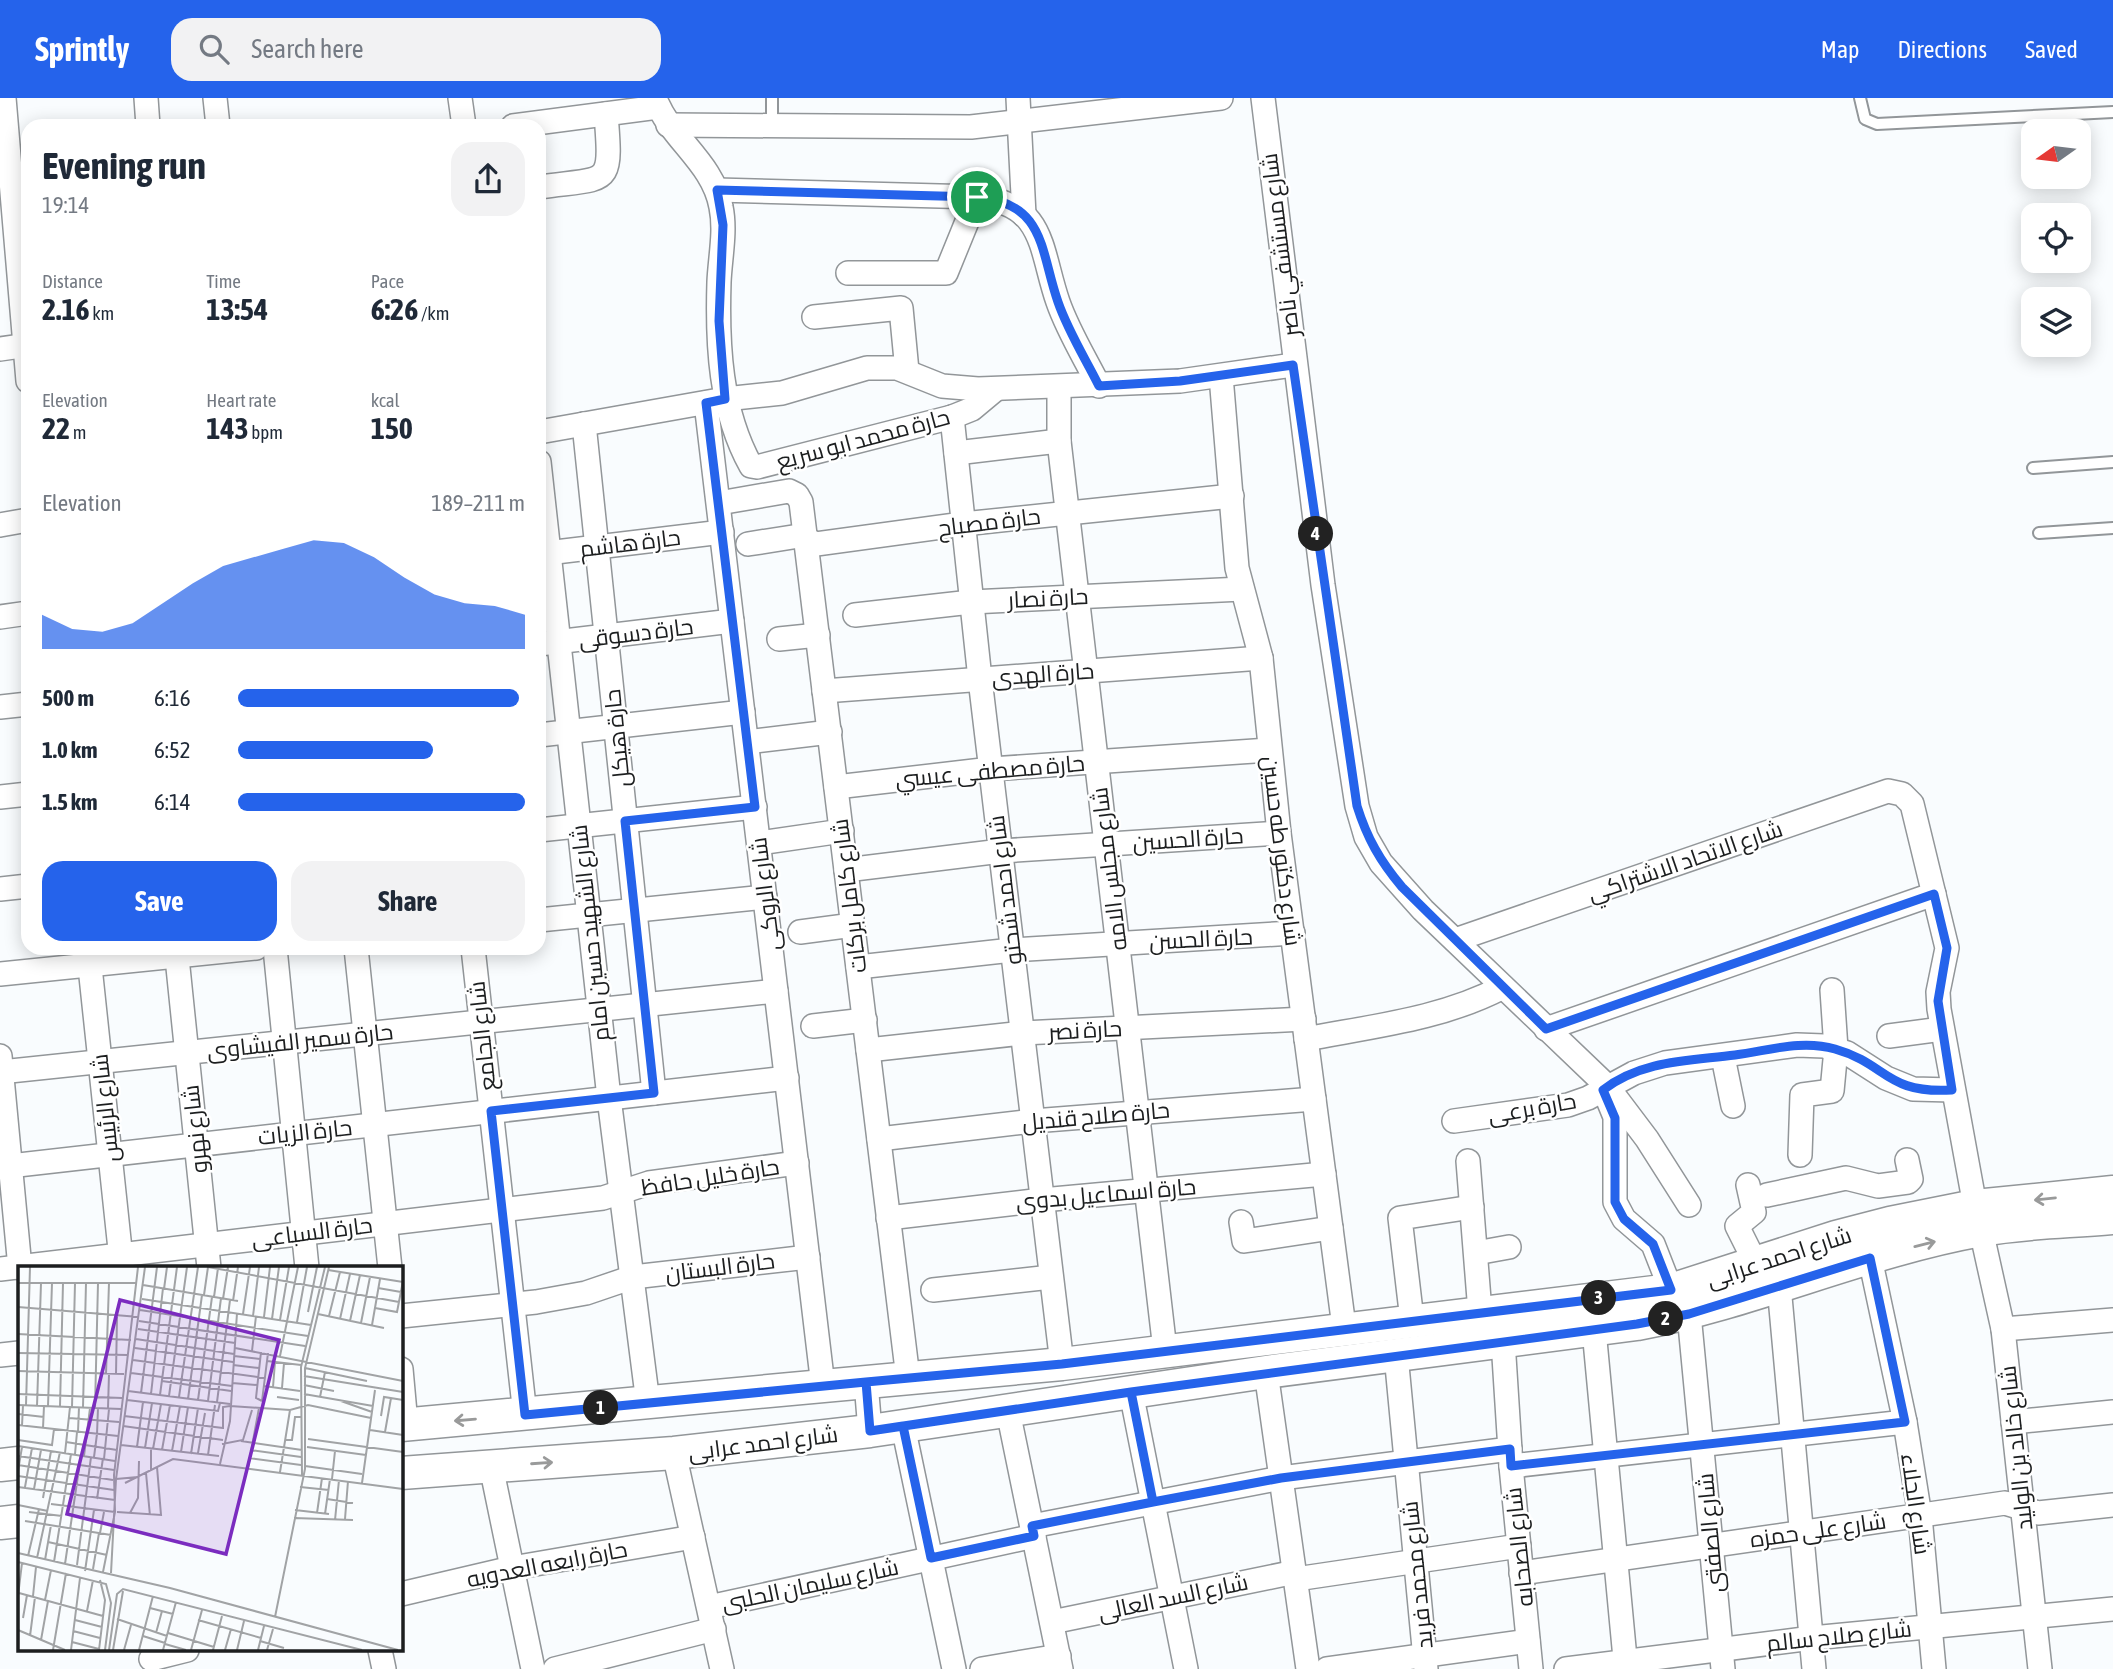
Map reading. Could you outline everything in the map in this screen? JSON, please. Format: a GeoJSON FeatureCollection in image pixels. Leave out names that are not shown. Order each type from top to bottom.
{"type":"FeatureCollection","features":[{"type":"Feature","properties":{"kind":"street"},"geometry":{"type":"LineString","coordinates":[[4,98],[21,289]]}},
{"type":"Feature","properties":{"kind":"street"},"geometry":{"type":"LineString","coordinates":[[146,98],[148,119]]}},
{"type":"Feature","properties":{"kind":"street"},"geometry":{"type":"LineString","coordinates":[[215,98],[217,119]]}},
{"type":"Feature","properties":{"kind":"street"},"geometry":{"type":"LineString","coordinates":[[460,98],[463,119]]}},
{"type":"Feature","properties":{"kind":"street"},"geometry":{"type":"LineString","coordinates":[[1018,98],[1024,215]]}},
{"type":"Feature","properties":{"kind":"street"},"geometry":{"type":"LineString","coordinates":[[546,122],[660,110],[772,126],[971,127],[1021,122],[1094,105],[1221,98]]}},
{"type":"Feature","properties":{"kind":"street","name":"شارع مستشفي ناصر"},"geometry":{"type":"LineString","coordinates":[[1263,98],[1293,365],[1357,806],[1366,837],[1381,863],[1605,1088],[1647,1139],[1689,1205]]}},
{"type":"Feature","properties":{"kind":"street"},"geometry":{"type":"LineString","coordinates":[[660,110],[702,163],[717,190],[723,225],[716,401]]}},
{"type":"Feature","properties":{"kind":"street"},"geometry":{"type":"LineString","coordinates":[[546,186],[596,179],[606,172],[610,161],[606,114]]}},
{"type":"Feature","properties":{"kind":"street"},"geometry":{"type":"LineString","coordinates":[[717,190],[994,199],[1024,215],[1039,234],[1058,303],[1099,386]]}},
{"type":"Feature","properties":{"kind":"street"},"geometry":{"type":"LineString","coordinates":[[848,273],[945,274],[977,197]]}},
{"type":"Feature","properties":{"kind":"street"},"geometry":{"type":"LineString","coordinates":[[814,317],[900,307],[906,371]]}},
{"type":"Feature","properties":{"kind":"street"},"geometry":{"type":"LineString","coordinates":[[0,349],[21,346]]}},
{"type":"Feature","properties":{"kind":"street"},"geometry":{"type":"LineString","coordinates":[[546,431],[807,388],[867,368],[906,371],[942,386],[996,389],[1099,386],[1221,376],[1293,365]]}},
{"type":"Feature","properties":{"kind":"street","name":"شارع دكتور طه حسين"},"geometry":{"type":"LineString","coordinates":[[1221,376],[1242,589],[1254,623],[1261,658],[1279,833],[1344,1327]]}},
{"type":"Feature","properties":{"kind":"street","name":"شارع مجلس الامه"},"geometry":{"type":"LineString","coordinates":[[1059,387],[1059,441],[1165,1350]]}},
{"type":"Feature","properties":{"kind":"street","name":"حارة محمد ابو سريع"},"geometry":{"type":"LineString","coordinates":[[716,401],[749,462],[755,467],[952,417],[972,409],[996,389]]}},
{"type":"Feature","properties":{"kind":"street","name":"شارع الروكى"},"geometry":{"type":"LineString","coordinates":[[716,401],[722,532],[823,1386]]}},
{"type":"Feature","properties":{"kind":"street","name":"شارع احمد شحتو"},"geometry":{"type":"LineString","coordinates":[[952,417],[971,602],[1062,1364]]}},
{"type":"Feature","properties":{"kind":"street","name":"حارة هيكل"},"geometry":{"type":"LineString","coordinates":[[584,424],[654,1093]]}},
{"type":"Feature","properties":{"kind":"street"},"geometry":{"type":"LineString","coordinates":[[956,453],[1059,441]]}},
{"type":"Feature","properties":{"kind":"street","name":"شارع كامل بركات"},"geometry":{"type":"LineString","coordinates":[[719,503],[793,493],[801,502],[908,1378]]}},
{"type":"Feature","properties":{"kind":"street","name":"حارة مصباح"},"geometry":{"type":"LineString","coordinates":[[748,544],[806,538],[816,544],[963,524],[1232,496]]}},
{"type":"Feature","properties":{"kind":"street"},"geometry":{"type":"LineString","coordinates":[[0,525],[21,521]]}},
{"type":"Feature","properties":{"kind":"street","name":"حارة هاشم"},"geometry":{"type":"LineString","coordinates":[[546,553],[722,532]]}},
{"type":"Feature","properties":{"kind":"street","name":"شارع الشهيد حسين امام"},"geometry":{"type":"LineString","coordinates":[[546,589],[549,643],[568,732],[609,1098],[648,1403]]}},
{"type":"Feature","properties":{"kind":"street","name":"حارة نصار"},"geometry":{"type":"LineString","coordinates":[[855,615],[971,602],[1242,589]]}},
{"type":"Feature","properties":{"kind":"street"},"geometry":{"type":"LineString","coordinates":[[0,617],[21,614]]}},
{"type":"Feature","properties":{"kind":"street","name":"حارة دسوقى"},"geometry":{"type":"LineString","coordinates":[[549,643],[732,621]]}},
{"type":"Feature","properties":{"kind":"street"},"geometry":{"type":"LineString","coordinates":[[779,639],[818,635]]}},
{"type":"Feature","properties":{"kind":"street","name":"حارة الهدى"},"geometry":{"type":"LineString","coordinates":[[824,691],[1261,658]]}},
{"type":"Feature","properties":{"kind":"street"},"geometry":{"type":"LineString","coordinates":[[0,707],[21,705]]}},
{"type":"Feature","properties":{"kind":"street"},"geometry":{"type":"LineString","coordinates":[[546,734],[743,712]]}},
{"type":"Feature","properties":{"kind":"street"},"geometry":{"type":"LineString","coordinates":[[747,743],[830,732]]}},
{"type":"Feature","properties":{"kind":"street","name":"حارة مصطفى عيسي"},"geometry":{"type":"LineString","coordinates":[[836,787],[991,769],[1269,750]]}},
{"type":"Feature","properties":{"kind":"street","name":"شارع الاتحاد الاشتراكي"},"geometry":{"type":"LineString","coordinates":[[1455,940],[1888,791],[1902,794],[1912,804]]}},
{"type":"Feature","properties":{"kind":"street"},"geometry":{"type":"LineString","coordinates":[[0,797],[21,795]]}},
{"type":"Feature","properties":{"kind":"street","name":"شارع خالد بن الوليد"},"geometry":{"type":"LineString","coordinates":[[1912,804],[1947,948],[1938,992],[1942,1029],[1978,1218],[2003,1329],[2040,1669]]}},
{"type":"Feature","properties":{"kind":"street"},"geometry":{"type":"LineString","coordinates":[[546,829],[755,807]]}},
{"type":"Feature","properties":{"kind":"street"},"geometry":{"type":"LineString","coordinates":[[759,843],[842,831]]}},
{"type":"Feature","properties":{"kind":"street","name":"حارة الحسين"},"geometry":{"type":"LineString","coordinates":[[846,870],[1001,851],[1279,833]]}},
{"type":"Feature","properties":{"kind":"street"},"geometry":{"type":"LineString","coordinates":[[0,889],[21,887]]}},
{"type":"Feature","properties":{"kind":"street"},"geometry":{"type":"LineString","coordinates":[[1546,1029],[1934,894]]}},
{"type":"Feature","properties":{"kind":"street"},"geometry":{"type":"LineString","coordinates":[[546,919],[765,897]]}},
{"type":"Feature","properties":{"kind":"street"},"geometry":{"type":"LineString","coordinates":[[800,932],[853,925]]}},
{"type":"Feature","properties":{"kind":"street","name":"حارة الحسن"},"geometry":{"type":"LineString","coordinates":[[858,967],[1012,950],[1293,933]]}},
{"type":"Feature","properties":{"kind":"street"},"geometry":{"type":"LineString","coordinates":[[0,975],[89,957],[124,955]]}},
{"type":"Feature","properties":{"kind":"street","name":"شارع نهرو"},"geometry":{"type":"LineString","coordinates":[[176,955],[209,1266]]}},
{"type":"Feature","properties":{"kind":"street"},"geometry":{"type":"LineString","coordinates":[[276,955],[307,1266]]}},
{"type":"Feature","properties":{"kind":"street"},"geometry":{"type":"LineString","coordinates":[[357,955],[390,1266]]}},
{"type":"Feature","properties":{"kind":"street","name":"شارع الجامع"},"geometry":{"type":"LineString","coordinates":[[474,955],[525,1415]]}},
{"type":"Feature","properties":{"kind":"street","name":"شارع الرئيس"},"geometry":{"type":"LineString","coordinates":[[89,957],[121,1262]]}},
{"type":"Feature","properties":{"kind":"street","name":"حارة نصر"},"geometry":{"type":"LineString","coordinates":[[868,1050],[1023,1033],[1127,1028],[1305,1029],[1440,1014],[1467,1005],[1503,987]]}},
{"type":"Feature","properties":{"kind":"street"},"geometry":{"type":"LineString","coordinates":[[1800,1154],[1801,1097],[1805,1094],[1832,1092],[1836,1049],[1832,990]]}},
{"type":"Feature","properties":{"kind":"street","name":"حارة سمير الفيشاوى"},"geometry":{"type":"LineString","coordinates":[[0,1067],[100,1062],[776,991]]}},
{"type":"Feature","properties":{"kind":"street"},"geometry":{"type":"LineString","coordinates":[[813,1026],[864,1020]]}},
{"type":"Feature","properties":{"kind":"street"},"geometry":{"type":"LineString","coordinates":[[1889,1036],[1942,1029]]}},
{"type":"Feature","properties":{"kind":"street","name":"حارة برعى"},"geometry":{"type":"LineString","coordinates":[[1454,1121],[1568,1105],[1634,1073],[1665,1063],[1797,1045],[1836,1049],[1857,1057],[1899,1085],[1927,1091],[1952,1090]]}},
{"type":"Feature","properties":{"kind":"street"},"geometry":{"type":"LineString","coordinates":[[1723,1057],[1733,1106]]}},
{"type":"Feature","properties":{"kind":"street"},"geometry":{"type":"LineString","coordinates":[[0,1067],[13,1268]]}},
{"type":"Feature","properties":{"kind":"street","name":"حارة الزيات"},"geometry":{"type":"LineString","coordinates":[[5,1166],[787,1078]]}},
{"type":"Feature","properties":{"kind":"street","name":"شارع الصفتى"},"geometry":{"type":"LineString","coordinates":[[1605,1088],[1615,1118],[1615,1202],[1624,1219],[1653,1244],[1680,1302],[1702,1445],[1722,1659]]}},
{"type":"Feature","properties":{"kind":"street","name":"حارة صلاح قنديل"},"geometry":{"type":"LineString","coordinates":[[879,1139],[1033,1121],[1314,1099]]}},
{"type":"Feature","properties":{"kind":"street"},"geometry":{"type":"LineString","coordinates":[[1755,1262],[1737,1226],[1754,1212],[1758,1190],[1846,1178],[1884,1186],[1909,1181],[1907,1160]]}},
{"type":"Feature","properties":{"kind":"street"},"geometry":{"type":"LineString","coordinates":[[1468,1161],[1480,1312]]}},
{"type":"Feature","properties":{"kind":"street","name":"حارة خليل حافظ"},"geometry":{"type":"LineString","coordinates":[[623,1192],[649,1183],[797,1163]]}},
{"type":"Feature","properties":{"kind":"street","name":"حارة اسماعيل بدوى"},"geometry":{"type":"LineString","coordinates":[[888,1218],[1042,1200],[1324,1174]]}},
{"type":"Feature","properties":{"kind":"street"},"geometry":{"type":"LineString","coordinates":[[1884,1186],[1890,1223]]}},
{"type":"Feature","properties":{"kind":"street","name":"حارة السباعى"},"geometry":{"type":"LineString","coordinates":[[49,1266],[121,1262],[206,1245],[501,1210],[623,1192]]}},
{"type":"Feature","properties":{"kind":"street","name":"شارع احمد عرابى"},"geometry":{"type":"LineString","coordinates":[[404,1424],[1062,1364],[1480,1312],[1680,1302],[1779,1286],[1870,1258],[1978,1218],[2113,1192]]}},
{"type":"Feature","properties":{"kind":"street"},"geometry":{"type":"LineString","coordinates":[[1412,1320],[1400,1218],[1472,1207]]}},
{"type":"Feature","properties":{"kind":"street","name":"شارع احمد عرابى"},"geometry":{"type":"LineString","coordinates":[[402,1473],[674,1453],[870,1431],[1266,1372],[1594,1329],[1680,1302],[1755,1262],[1890,1223],[1978,1218],[2113,1218]]}},
{"type":"Feature","properties":{"kind":"street"},"geometry":{"type":"LineString","coordinates":[[1241,1222],[1244,1241],[1331,1228]]}},
{"type":"Feature","properties":{"kind":"street"},"geometry":{"type":"LineString","coordinates":[[1476,1253],[1509,1247]]}},
{"type":"Feature","properties":{"kind":"street","name":"حارة البستان"},"geometry":{"type":"LineString","coordinates":[[402,1316],[511,1306],[586,1293],[633,1277],[808,1257]]}},
{"type":"Feature","properties":{"kind":"street","name":"شارع الجلاء"},"geometry":{"type":"LineString","coordinates":[[1870,1258],[1905,1422],[1920,1516],[1934,1669]]}},
{"type":"Feature","properties":{"kind":"street"},"geometry":{"type":"LineString","coordinates":[[933,1290],[1051,1277]]}},
{"type":"Feature","properties":{"kind":"street"},"geometry":{"type":"LineString","coordinates":[[1779,1286],[1814,1669]]}},
{"type":"Feature","properties":{"kind":"street"},"geometry":{"type":"LineString","coordinates":[[2003,1329],[2113,1320]]}},
{"type":"Feature","properties":{"kind":"street"},"geometry":{"type":"LineString","coordinates":[[1594,1329],[1625,1665]]}},
{"type":"Feature","properties":{"kind":"street","name":"شارع الصحابه"},"geometry":{"type":"LineString","coordinates":[[1503,1341],[1531,1669]]}},
{"type":"Feature","properties":{"kind":"street"},"geometry":{"type":"LineString","coordinates":[[0,1355],[18,1353]]}},
{"type":"Feature","properties":{"kind":"street","name":"شارع محمد فريد"},"geometry":{"type":"LineString","coordinates":[[1396,1355],[1425,1662]]}},
{"type":"Feature","properties":{"kind":"street"},"geometry":{"type":"LineString","coordinates":[[1266,1372],[1308,1669]]}},
{"type":"Feature","properties":{"kind":"street"},"geometry":{"type":"LineString","coordinates":[[866,1382],[870,1431]]}},
{"type":"Feature","properties":{"kind":"street"},"geometry":{"type":"LineString","coordinates":[[402,1387],[404,1424]]}},
{"type":"Feature","properties":{"kind":"street"},"geometry":{"type":"LineString","coordinates":[[1131,1392],[1186,1669]]}},
{"type":"Feature","properties":{"kind":"street"},"geometry":{"type":"LineString","coordinates":[[982,1669],[1060,1662],[1008,1411]]}},
{"type":"Feature","properties":{"kind":"street"},"geometry":{"type":"LineString","coordinates":[[2013,1422],[2113,1412]]}},
{"type":"Feature","properties":{"kind":"street","name":"شارع سليمان الحلبى"},"geometry":{"type":"LineString","coordinates":[[555,1669],[711,1618],[1033,1531],[1153,1502],[1281,1478],[1406,1462],[1606,1456],[1905,1422]]}},
{"type":"Feature","properties":{"kind":"street"},"geometry":{"type":"LineString","coordinates":[[903,1426],[954,1669]]}},
{"type":"Feature","properties":{"kind":"street"},"geometry":{"type":"LineString","coordinates":[[674,1453],[722,1669]]}},
{"type":"Feature","properties":{"kind":"street"},"geometry":{"type":"LineString","coordinates":[[0,1465],[18,1463]]}},
{"type":"Feature","properties":{"kind":"street"},"geometry":{"type":"LineString","coordinates":[[491,1466],[533,1669]]}},
{"type":"Feature","properties":{"kind":"street","name":"شارع على حمزه"},"geometry":{"type":"LineString","coordinates":[[1521,1573],[2005,1503],[2038,1513],[2113,1505]]}},
{"type":"Feature","properties":{"kind":"street"},"geometry":{"type":"LineString","coordinates":[[0,1524],[18,1521]]}},
{"type":"Feature","properties":{"kind":"street","name":"حارة رابعه العدويه"},"geometry":{"type":"LineString","coordinates":[[402,1594],[512,1568],[693,1537]]}},
{"type":"Feature","properties":{"kind":"street","name":"شارع السد العالى"},"geometry":{"type":"LineString","coordinates":[[1052,1622],[1295,1576],[1519,1546]]}},
{"type":"Feature","properties":{"kind":"street","name":"شارع صلاح سالم"},"geometry":{"type":"LineString","coordinates":[[1566,1669],[1722,1659],[1812,1637],[2113,1609]]}},
{"type":"Feature","properties":{"kind":"street"},"geometry":{"type":"LineString","coordinates":[[1327,1669],[1425,1662],[1528,1641]]}},
{"type":"Feature","properties":{"kind":"street"},"geometry":{"type":"LineString","coordinates":[[151,1659],[179,1652]]}},
{"type":"Feature","properties":{"kind":"lane"},"geometry":{"type":"LineString","coordinates":[[772,98],[772,126]]}},
{"type":"Feature","properties":{"kind":"lane"},"geometry":{"type":"LineString","coordinates":[[1860,98],[1865,119],[1877,124],[2113,112]]}},
{"type":"Feature","properties":{"kind":"lane"},"geometry":{"type":"LineString","coordinates":[[2033,468],[2113,462]]}},
{"type":"Feature","properties":{"kind":"lane"},"geometry":{"type":"LineString","coordinates":[[2039,533],[2113,528]]}},
{"type":"Feature","properties":{"kind":"route"},"geometry":{"type":"LineString","coordinates":[[977,197],[717,190],[723,225],[719,321],[725,399],[706,403],[755,807],[625,821],[654,1093],[491,1111],[525,1415],[866,1382],[870,1431],[1131,1392],[1153,1502],[1281,1478],[1510,1449],[1511,1466],[1905,1422],[1870,1258],[1689,1314],[1637,1324],[1131,1392],[1142,1447],[1153,1502],[1032,1526],[1034,1536],[931,1558],[903,1426],[870,1431],[866,1382],[1062,1364],[1344,1327],[1671,1290],[1657,1250],[1649,1238],[1630,1226],[1618,1211],[1615,1202],[1615,1118],[1603,1090],[1608,1086],[1634,1073],[1665,1063],[1811,1045],[1824,1046],[1857,1057],[1899,1085],[1927,1091],[1952,1090],[1938,1001],[1946,967],[1947,948],[1934,894],[1546,1029],[1423,910],[1381,863],[1366,837],[1357,806],[1293,365],[1180,381],[1099,386],[1063,317],[1053,288],[1044,245],[1032,223],[1010,205],[977,197]]}}]}
